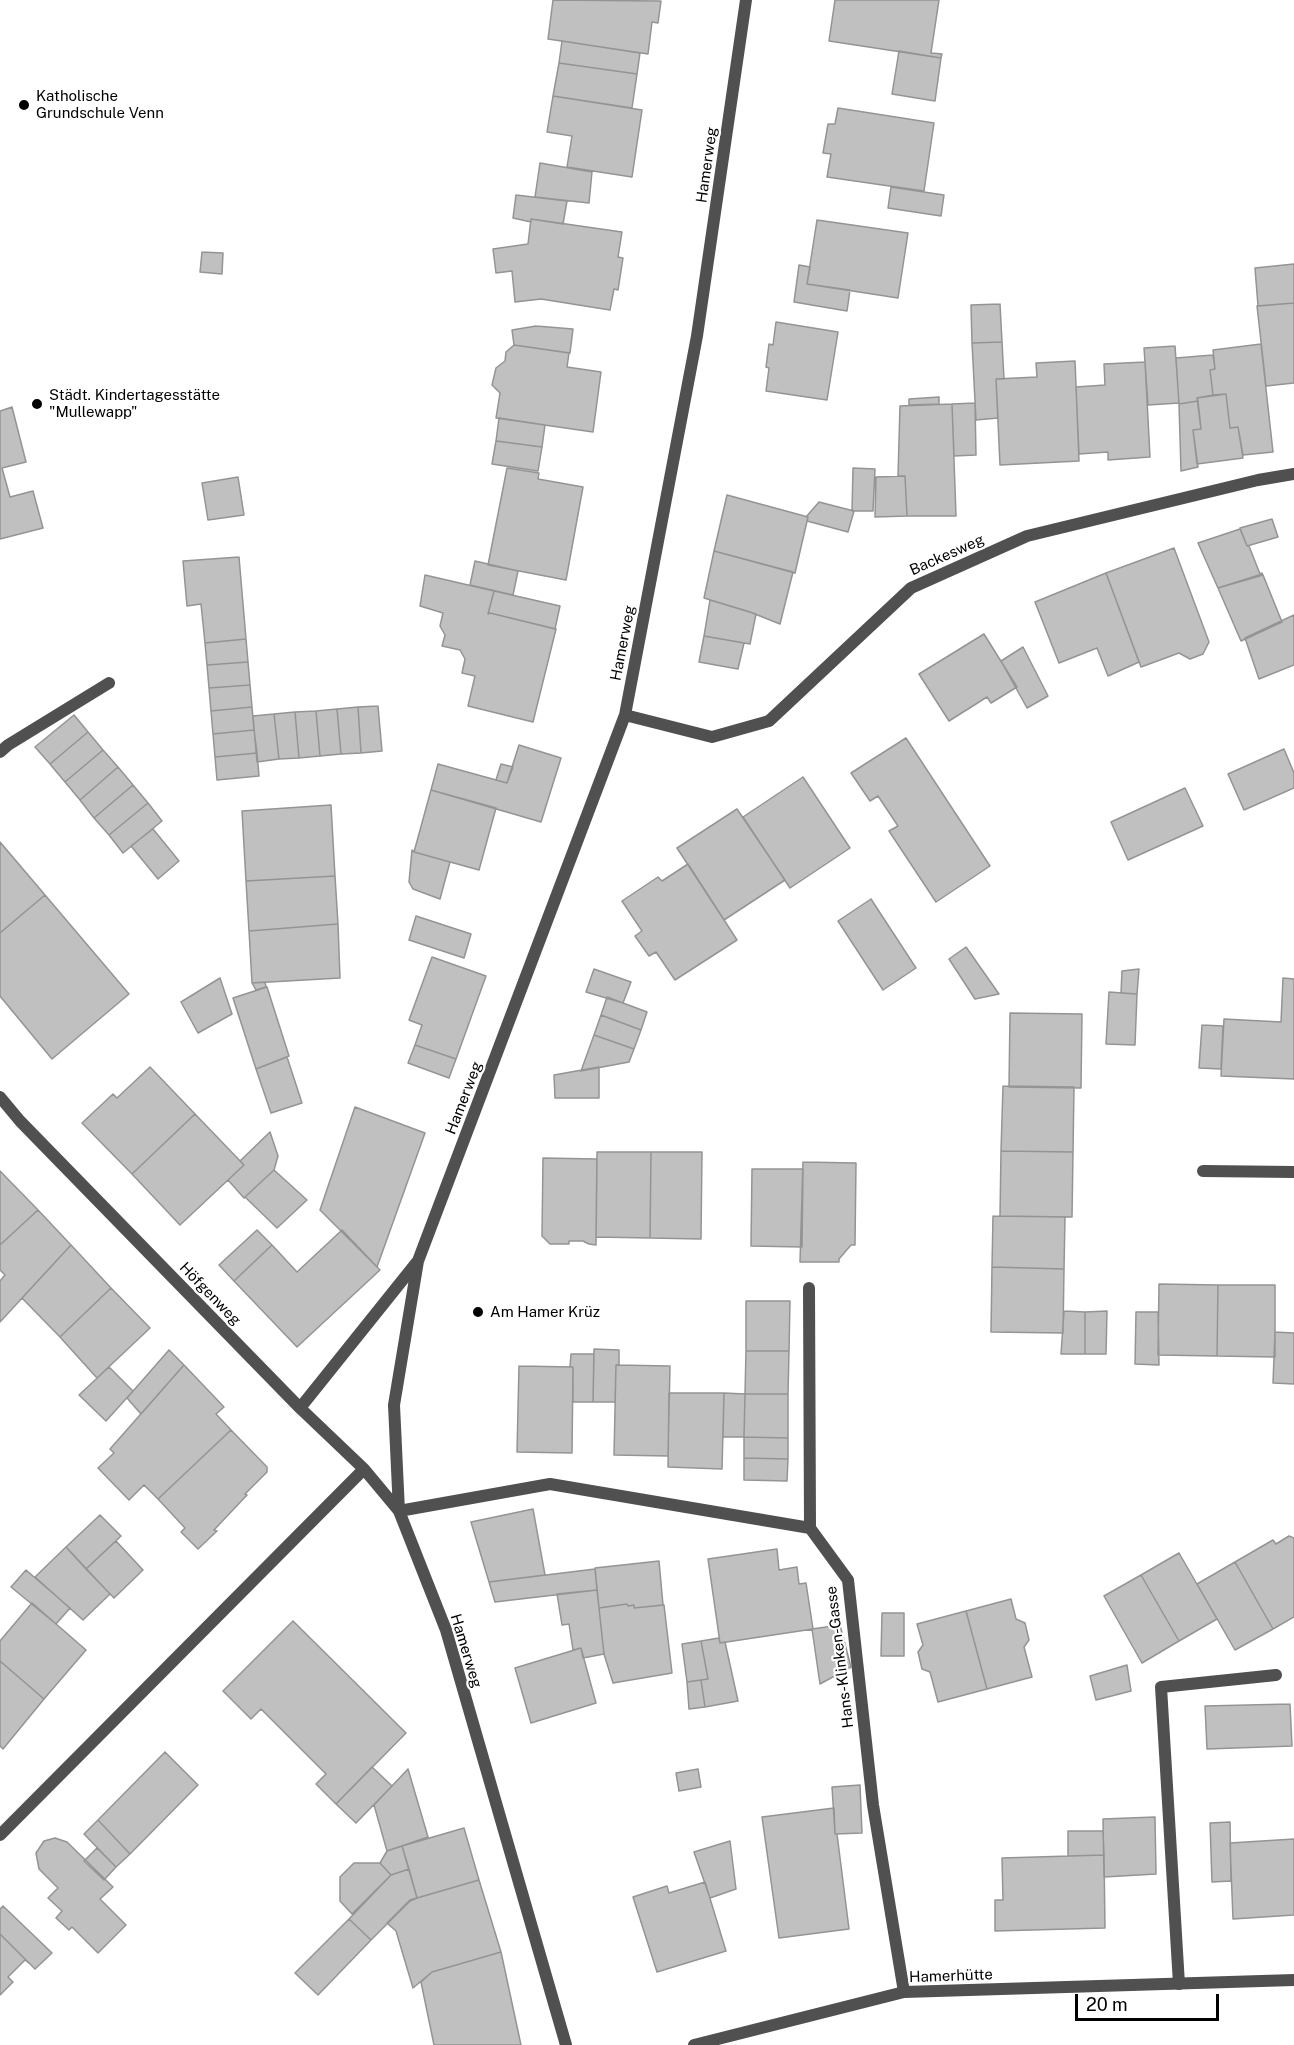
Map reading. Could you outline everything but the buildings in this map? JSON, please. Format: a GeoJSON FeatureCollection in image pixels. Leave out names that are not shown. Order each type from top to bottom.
{"type":"FeatureCollection","features":[{"type":"Feature","properties":{"kind":"street","name":"Hamerweg"},"geometry":{"type":"LineString","coordinates":[[566,2045],[446,1630],[399,1511],[394,1405],[418,1261],[625,715],[697,336],[746,0]]}},
{"type":"Feature","properties":{"kind":"street","name":"Backesweg"},"geometry":{"type":"LineString","coordinates":[[625,715],[712,737],[769,721],[911,588],[1028,536],[1258,480],[1294,474]]}},
{"type":"Feature","properties":{"kind":"street"},"geometry":{"type":"LineString","coordinates":[[0,752],[109,683]]}},
{"type":"Feature","properties":{"kind":"street","name":"Höfgenweg"},"geometry":{"type":"LineString","coordinates":[[0,1097],[20,1121],[300,1408],[364,1469],[399,1511]]}},
{"type":"Feature","properties":{"kind":"street"},"geometry":{"type":"LineString","coordinates":[[1203,1171],[1294,1172]]}},
{"type":"Feature","properties":{"kind":"street","name":"Hamerweg"},"geometry":{"type":"LineString","coordinates":[[300,1408],[418,1261]]}},
{"type":"Feature","properties":{"kind":"street"},"geometry":{"type":"LineString","coordinates":[[399,1511],[550,1484],[810,1528],[809,1288]]}},
{"type":"Feature","properties":{"kind":"street"},"geometry":{"type":"LineString","coordinates":[[0,1835],[364,1469]]}},
{"type":"Feature","properties":{"kind":"street","name":"Hans-Klinken-Gasse"},"geometry":{"type":"LineString","coordinates":[[810,1528],[848,1580],[873,1805],[904,1992]]}},
{"type":"Feature","properties":{"kind":"street"},"geometry":{"type":"LineString","coordinates":[[1179,1984],[1161,1687],[1276,1675]]}},
{"type":"Feature","properties":{"kind":"street","name":"Hamerhütte"},"geometry":{"type":"LineString","coordinates":[[694,2045],[904,1992],[1294,1980]]}},
{"type":"Feature","properties":{"kind":"place","name":"Katholische Grundschule Venn"},"geometry":{"type":"Point","coordinates":[24,105]}},
{"type":"Feature","properties":{"kind":"place","name":"Städt. Kindertagesstätte \"Mullewapp\""},"geometry":{"type":"Point","coordinates":[37,404]}},
{"type":"Feature","properties":{"kind":"place","name":"Am Hamer Krüz"},"geometry":{"type":"Point","coordinates":[478,1312]}}]}
